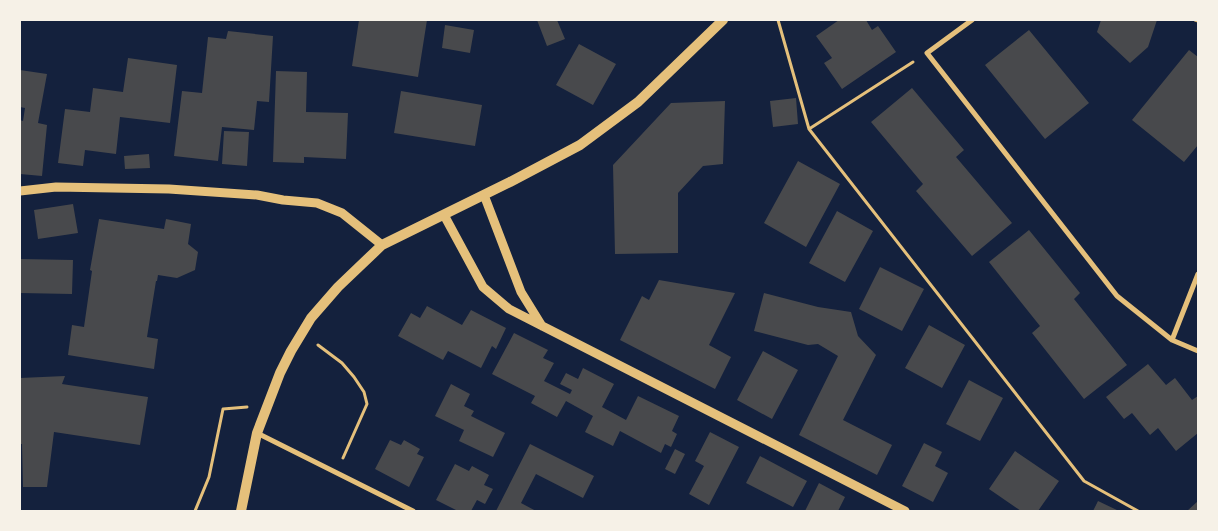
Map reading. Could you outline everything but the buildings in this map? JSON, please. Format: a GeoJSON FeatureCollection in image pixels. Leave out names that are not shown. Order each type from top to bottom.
{"type":"FeatureCollection","features":[{"type":"Feature","properties":{"kind":"main road"},"geometry":{"type":"LineString","coordinates":[[242,511],[257,434],[280,373],[310,318],[338,287],[382,245],[580,145],[638,102],[723,20]]}},
{"type":"Feature","properties":{"kind":"street"},"geometry":{"type":"LineString","coordinates":[[972,20],[926,53],[1117,296],[1172,340],[1198,351]]}},
{"type":"Feature","properties":{"kind":"street"},"geometry":{"type":"LineString","coordinates":[[20,191],[56,187],[168,189],[257,195],[316,204],[342,213],[382,245]]}},
{"type":"Feature","properties":{"kind":"street"},"geometry":{"type":"LineString","coordinates":[[484,195],[520,292],[542,327]]}},
{"type":"Feature","properties":{"kind":"street"},"geometry":{"type":"LineString","coordinates":[[444,215],[483,287],[509,309],[905,511]]}},
{"type":"Feature","properties":{"kind":"street"},"geometry":{"type":"LineString","coordinates":[[1172,340],[1198,274]]}},
{"type":"Feature","properties":{"kind":"street"},"geometry":{"type":"LineString","coordinates":[[257,434],[413,511]]}},
{"type":"Feature","properties":{"kind":"path"},"geometry":{"type":"LineString","coordinates":[[778,20],[809,129],[1084,481],[1138,511]]}},
{"type":"Feature","properties":{"kind":"path"},"geometry":{"type":"LineString","coordinates":[[809,129],[926,53]]}},
{"type":"Feature","properties":{"kind":"path"},"geometry":{"type":"LineString","coordinates":[[302,333],[342,363],[364,392],[367,404],[336,473]]}},
{"type":"Feature","properties":{"kind":"path"},"geometry":{"type":"LineString","coordinates":[[195,511],[209,476],[223,409],[268,405]]}}]}
